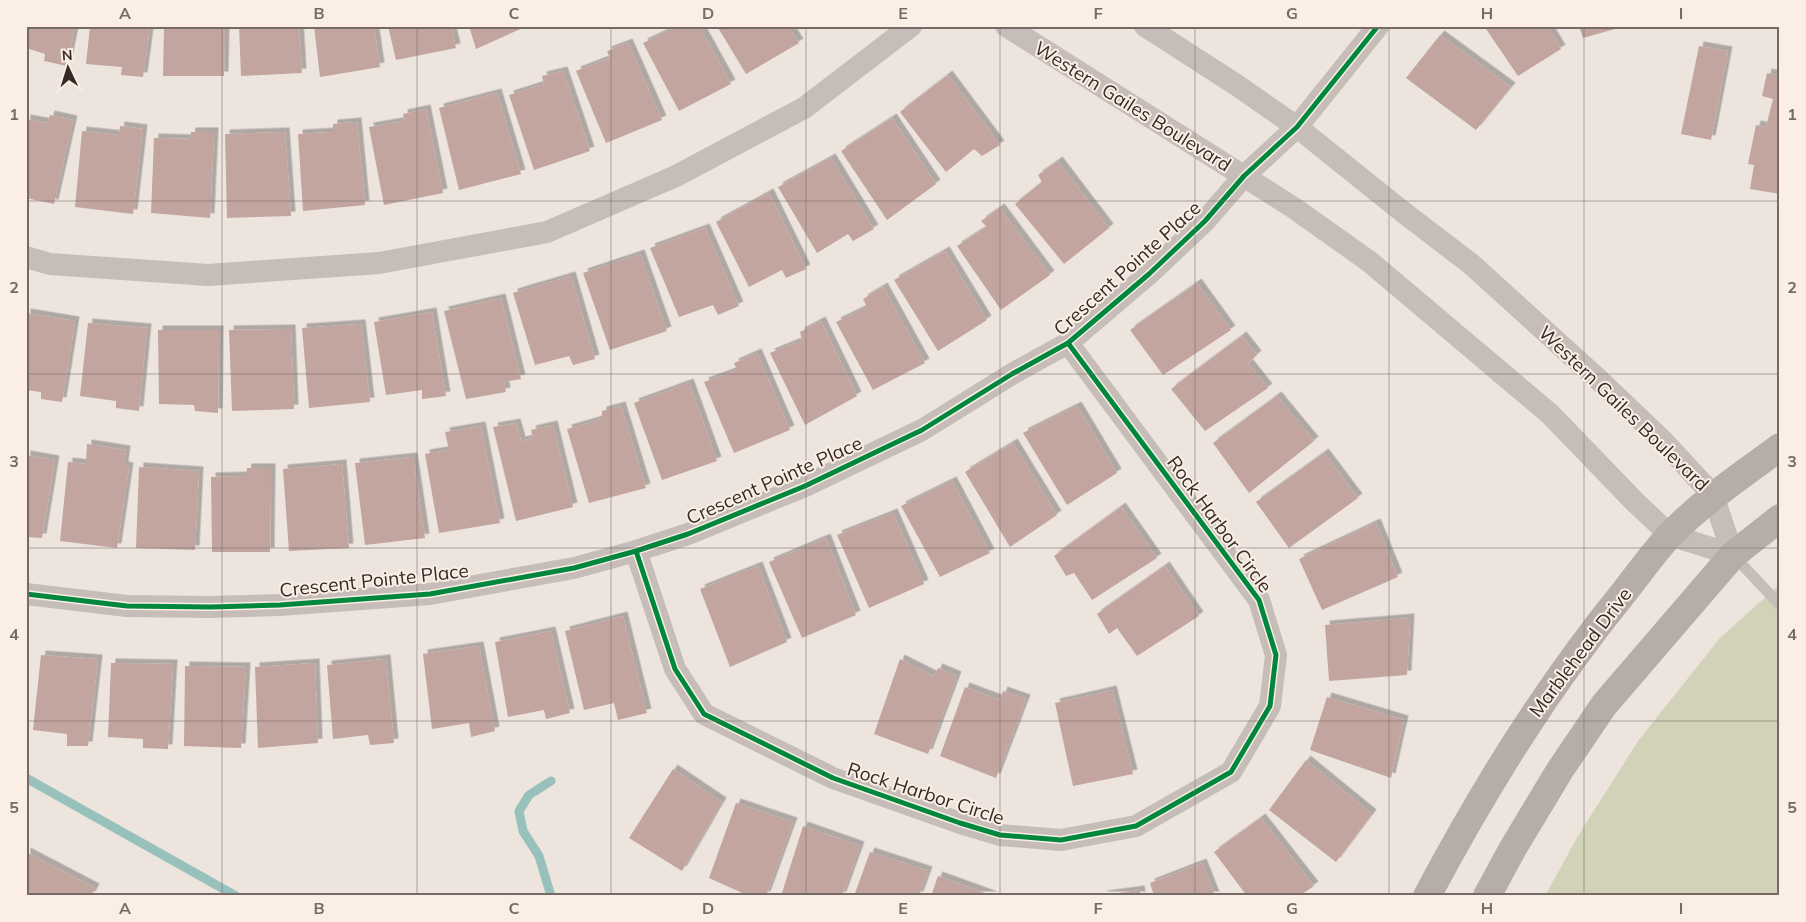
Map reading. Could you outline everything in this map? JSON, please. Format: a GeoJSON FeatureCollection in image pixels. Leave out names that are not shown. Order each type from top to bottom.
{"type":"FeatureCollection","features":[{"type":"Feature","properties":{"kind":"street"},"geometry":{"type":"LineString","coordinates":[[26,257],[50,264],[208,275],[378,263],[547,232],[676,176],[804,108],[911,26]]}},
{"type":"Feature","properties":{"kind":"street","name":"Western Gailes Boulevard"},"geometry":{"type":"LineString","coordinates":[[1006,26],[1294,208],[1370,262],[1550,414],[1635,502],[1670,535],[1733,555]]}},
{"type":"Feature","properties":{"kind":"street","name":"Western Gailes Boulevard"},"geometry":{"type":"LineString","coordinates":[[1145,26],[1236,84],[1297,127],[1402,212],[1471,264],[1663,441],[1713,495],[1733,555]]}},
{"type":"Feature","properties":{"kind":"street","name":"Crescent Pointe Place"},"geometry":{"type":"LineString","coordinates":[[26,594],[127,606],[280,606],[430,594],[574,568],[636,551],[688,534],[805,486],[922,430],[1012,374],[1068,343],[1149,274],[1205,221],[1244,176],[1297,127],[1378,26]]}},
{"type":"Feature","properties":{"kind":"street","name":"Rock Harbor Circle"},"geometry":{"type":"LineString","coordinates":[[636,551],[675,669],[704,714],[833,778],[960,823],[1000,835],[1062,840],[1136,826],[1230,772],[1270,706],[1276,655],[1259,600],[1068,343]]}},
{"type":"Feature","properties":{"kind":"street","name":"Marblehead Drive"},"geometry":{"type":"LineString","coordinates":[[1427,896],[1466,822],[1515,741],[1572,659],[1670,535],[1713,495],[1780,447]]}},
{"type":"Feature","properties":{"kind":"street"},"geometry":{"type":"LineString","coordinates":[[1487,896],[1555,778],[1604,705],[1733,555],[1780,518]]}},
{"type":"Feature","properties":{"kind":"lane"},"geometry":{"type":"LineString","coordinates":[[1733,555],[1780,605]]}},
{"type":"Feature","properties":{"kind":"green space"},"geometry":{"type":"Polygon","coordinates":[[[1780,584],[1780,896],[1545,896],[1578,836],[1638,741],[1720,638],[1780,584]]]}},
{"type":"Feature","properties":{"kind":"building"},"geometry":{"type":"Polygon","coordinates":[[[26,26],[75,26],[67,66],[44,61],[45,54],[26,48],[26,26]]]}},
{"type":"Feature","properties":{"kind":"building"},"geometry":{"type":"Polygon","coordinates":[[[90,26],[150,26],[143,77],[121,75],[122,67],[86,64],[90,26]]]}},
{"type":"Feature","properties":{"kind":"building"},"geometry":{"type":"Polygon","coordinates":[[[164,26],[225,26],[224,76],[163,76],[164,26]]]}},
{"type":"Feature","properties":{"kind":"building"},"geometry":{"type":"Polygon","coordinates":[[[239,26],[299,26],[302,73],[241,76],[239,26]]]}},
{"type":"Feature","properties":{"kind":"building"},"geometry":{"type":"Polygon","coordinates":[[[314,26],[374,26],[380,67],[320,77],[314,26]]]}},
{"type":"Feature","properties":{"kind":"building"},"geometry":{"type":"Polygon","coordinates":[[[388,26],[451,26],[456,48],[396,60],[388,26]]]}},
{"type":"Feature","properties":{"kind":"building"},"geometry":{"type":"Polygon","coordinates":[[[469,26],[527,26],[476,49],[469,26]]]}},
{"type":"Feature","properties":{"kind":"building"},"geometry":{"type":"Polygon","coordinates":[[[674,26],[699,26],[731,84],[679,111],[643,43],[675,28],[674,26]]]}},
{"type":"Feature","properties":{"kind":"building"},"geometry":{"type":"Polygon","coordinates":[[[717,26],[788,26],[799,43],[746,74],[717,26]]]}},
{"type":"Feature","properties":{"kind":"building"},"geometry":{"type":"Polygon","coordinates":[[[1484,26],[1547,26],[1561,49],[1518,76],[1484,26]]]}},
{"type":"Feature","properties":{"kind":"building"},"geometry":{"type":"Polygon","coordinates":[[[1579,26],[1622,26],[1622,27],[1583,38],[1579,26]]]}},
{"type":"Feature","properties":{"kind":"building"},"geometry":{"type":"Polygon","coordinates":[[[1440,35],[1511,87],[1476,130],[1406,78],[1440,35]]]}},
{"type":"Feature","properties":{"kind":"building"},"geometry":{"type":"Polygon","coordinates":[[[628,43],[662,120],[606,143],[576,71],[610,58],[607,51],[628,43]]]}},
{"type":"Feature","properties":{"kind":"building"},"geometry":{"type":"Polygon","coordinates":[[[1699,46],[1728,51],[1711,140],[1681,134],[1699,46]]]}},
{"type":"Feature","properties":{"kind":"building"},"geometry":{"type":"Polygon","coordinates":[[[1779,65],[1780,194],[1750,189],[1754,165],[1748,164],[1756,125],[1766,127],[1773,99],[1762,96],[1767,73],[1777,75],[1779,65]]]}},
{"type":"Feature","properties":{"kind":"building"},"geometry":{"type":"Polygon","coordinates":[[[563,71],[590,151],[534,170],[509,95],[544,84],[542,76],[563,71]]]}},
{"type":"Feature","properties":{"kind":"building"},"geometry":{"type":"Polygon","coordinates":[[[948,75],[1000,145],[982,156],[974,149],[946,172],[900,112],[948,75]]]}},
{"type":"Feature","properties":{"kind":"building"},"geometry":{"type":"Polygon","coordinates":[[[497,93],[521,174],[459,190],[439,108],[497,93]]]}},
{"type":"Feature","properties":{"kind":"building"},"geometry":{"type":"Polygon","coordinates":[[[426,109],[443,193],[384,205],[369,127],[404,121],[403,114],[426,109]]]}},
{"type":"Feature","properties":{"kind":"building"},"geometry":{"type":"Polygon","coordinates":[[[50,115],[73,120],[54,204],[26,198],[26,119],[48,123],[50,115]]]}},
{"type":"Feature","properties":{"kind":"building"},"geometry":{"type":"Polygon","coordinates":[[[892,118],[936,184],[887,220],[841,151],[892,118]]]}},
{"type":"Feature","properties":{"kind":"building"},"geometry":{"type":"Polygon","coordinates":[[[357,122],[365,205],[303,211],[298,134],[333,132],[333,124],[357,122]]]}},
{"type":"Feature","properties":{"kind":"building"},"geometry":{"type":"Polygon","coordinates":[[[120,126],[143,129],[133,214],[75,207],[82,131],[119,135],[120,126]]]}},
{"type":"Feature","properties":{"kind":"building"},"geometry":{"type":"Polygon","coordinates":[[[191,132],[214,132],[210,218],[151,213],[154,138],[190,139],[191,132]]]}},
{"type":"Feature","properties":{"kind":"building"},"geometry":{"type":"Polygon","coordinates":[[[285,132],[291,216],[227,218],[225,134],[285,132]]]}},
{"type":"Feature","properties":{"kind":"building"},"geometry":{"type":"Polygon","coordinates":[[[831,158],[874,229],[853,241],[848,234],[817,253],[778,187],[831,158]]]}},
{"type":"Feature","properties":{"kind":"building"},"geometry":{"type":"Polygon","coordinates":[[[1058,161],[1109,228],[1064,264],[1015,204],[1042,182],[1038,175],[1058,161]]]}},
{"type":"Feature","properties":{"kind":"building"},"geometry":{"type":"Polygon","coordinates":[[[769,193],[806,269],[786,278],[782,270],[749,287],[716,222],[769,193]]]}},
{"type":"Feature","properties":{"kind":"building"},"geometry":{"type":"Polygon","coordinates":[[[1000,208],[1050,275],[1001,310],[957,246],[987,227],[981,221],[1000,208]]]}},
{"type":"Feature","properties":{"kind":"building"},"geometry":{"type":"Polygon","coordinates":[[[705,228],[739,306],[718,315],[713,305],[679,317],[650,248],[705,228]]]}},
{"type":"Feature","properties":{"kind":"building"},"geometry":{"type":"Polygon","coordinates":[[[945,251],[987,320],[938,351],[894,280],[945,251]]]}},
{"type":"Feature","properties":{"kind":"building"},"geometry":{"type":"Polygon","coordinates":[[[640,254],[667,331],[610,350],[583,273],[640,254]]]}},
{"type":"Feature","properties":{"kind":"building"},"geometry":{"type":"Polygon","coordinates":[[[571,276],[595,359],[573,365],[569,356],[535,365],[513,293],[571,276]]]}},
{"type":"Feature","properties":{"kind":"building"},"geometry":{"type":"Polygon","coordinates":[[[1197,283],[1231,330],[1163,375],[1130,330],[1197,283]]]}},
{"type":"Feature","properties":{"kind":"building"},"geometry":{"type":"Polygon","coordinates":[[[883,287],[925,363],[873,390],[836,322],[867,307],[863,299],[883,287]]]}},
{"type":"Feature","properties":{"kind":"building"},"geometry":{"type":"Polygon","coordinates":[[[501,298],[521,379],[504,382],[506,392],[466,399],[444,311],[501,298]]]}},
{"type":"Feature","properties":{"kind":"building"},"geometry":{"type":"Polygon","coordinates":[[[432,312],[446,396],[422,399],[422,390],[386,395],[374,322],[432,312]]]}},
{"type":"Feature","properties":{"kind":"building"},"geometry":{"type":"Polygon","coordinates":[[[26,313],[75,321],[62,402],[41,399],[41,392],[26,390],[26,313]]]}},
{"type":"Feature","properties":{"kind":"building"},"geometry":{"type":"Polygon","coordinates":[[[821,321],[857,396],[805,425],[770,353],[802,340],[800,332],[821,321]]]}},
{"type":"Feature","properties":{"kind":"building"},"geometry":{"type":"Polygon","coordinates":[[[88,323],[147,328],[139,411],[116,408],[116,401],[80,396],[88,323]]]}},
{"type":"Feature","properties":{"kind":"building"},"geometry":{"type":"Polygon","coordinates":[[[361,324],[370,402],[309,408],[302,328],[361,324]]]}},
{"type":"Feature","properties":{"kind":"building"},"geometry":{"type":"Polygon","coordinates":[[[291,329],[294,409],[232,411],[229,330],[291,329]]]}},
{"type":"Feature","properties":{"kind":"building"},"geometry":{"type":"Polygon","coordinates":[[[158,330],[219,330],[218,413],[195,411],[194,405],[159,404],[158,330]]]}},
{"type":"Feature","properties":{"kind":"building"},"geometry":{"type":"Polygon","coordinates":[[[1242,336],[1257,355],[1248,363],[1268,388],[1205,431],[1171,389],[1242,336]]]}},
{"type":"Feature","properties":{"kind":"building"},"geometry":{"type":"Polygon","coordinates":[[[757,353],[790,430],[734,453],[704,382],[737,370],[734,363],[757,353]]]}},
{"type":"Feature","properties":{"kind":"building"},"geometry":{"type":"Polygon","coordinates":[[[689,383],[717,461],[662,480],[634,403],[689,383]]]}},
{"type":"Feature","properties":{"kind":"building"},"geometry":{"type":"Polygon","coordinates":[[[1277,396],[1314,441],[1249,493],[1213,443],[1277,396]]]}},
{"type":"Feature","properties":{"kind":"building"},"geometry":{"type":"Polygon","coordinates":[[[621,406],[646,488],[589,503],[567,429],[602,419],[602,411],[621,406]]]}},
{"type":"Feature","properties":{"kind":"building"},"geometry":{"type":"Polygon","coordinates":[[[1077,406],[1117,473],[1067,505],[1023,433],[1077,406]]]}},
{"type":"Feature","properties":{"kind":"building"},"geometry":{"type":"Polygon","coordinates":[[[516,423],[521,441],[533,438],[531,430],[553,425],[573,507],[516,521],[493,427],[516,423]]]}},
{"type":"Feature","properties":{"kind":"building"},"geometry":{"type":"Polygon","coordinates":[[[481,426],[500,523],[439,533],[425,454],[449,450],[445,432],[481,426]]]}},
{"type":"Feature","properties":{"kind":"building"},"geometry":{"type":"Polygon","coordinates":[[[1013,443],[1057,515],[1010,547],[965,472],[1013,443]]]}},
{"type":"Feature","properties":{"kind":"building"},"geometry":{"type":"Polygon","coordinates":[[[87,444],[126,450],[124,466],[129,467],[117,548],[60,541],[68,462],[86,464],[87,444]]]}},
{"type":"Feature","properties":{"kind":"building"},"geometry":{"type":"Polygon","coordinates":[[[1324,453],[1358,498],[1289,548],[1256,502],[1324,453]]]}},
{"type":"Feature","properties":{"kind":"building"},"geometry":{"type":"Polygon","coordinates":[[[26,455],[55,460],[42,538],[26,537],[26,455]]]}},
{"type":"Feature","properties":{"kind":"building"},"geometry":{"type":"Polygon","coordinates":[[[413,457],[425,538],[365,545],[355,463],[413,457]]]}},
{"type":"Feature","properties":{"kind":"building"},"geometry":{"type":"Polygon","coordinates":[[[342,464],[349,548],[289,551],[283,469],[342,464]]]}},
{"type":"Feature","properties":{"kind":"building"},"geometry":{"type":"Polygon","coordinates":[[[139,467],[199,471],[195,550],[136,548],[139,467]]]}},
{"type":"Feature","properties":{"kind":"building"},"geometry":{"type":"Polygon","coordinates":[[[247,468],[271,468],[270,552],[212,552],[211,477],[246,476],[247,468]]]}},
{"type":"Feature","properties":{"kind":"building"},"geometry":{"type":"Polygon","coordinates":[[[952,481],[990,553],[940,577],[901,506],[952,481]]]}},
{"type":"Feature","properties":{"kind":"building"},"geometry":{"type":"Polygon","coordinates":[[[1121,507],[1157,558],[1092,600],[1074,573],[1066,576],[1054,556],[1121,507]]]}},
{"type":"Feature","properties":{"kind":"building"},"geometry":{"type":"Polygon","coordinates":[[[893,513],[924,584],[869,608],[837,535],[893,513]]]}},
{"type":"Feature","properties":{"kind":"building"},"geometry":{"type":"Polygon","coordinates":[[[1376,523],[1398,577],[1322,610],[1299,559],[1376,523]]]}},
{"type":"Feature","properties":{"kind":"building"},"geometry":{"type":"Polygon","coordinates":[[[826,538],[856,615],[802,638],[769,562],[826,538]]]}},
{"type":"Feature","properties":{"kind":"building"},"geometry":{"type":"Polygon","coordinates":[[[758,566],[787,642],[730,667],[700,589],[758,566]]]}},
{"type":"Feature","properties":{"kind":"building"},"geometry":{"type":"Polygon","coordinates":[[[1165,566],[1199,616],[1137,656],[1117,628],[1109,634],[1097,614],[1165,566]]]}},
{"type":"Feature","properties":{"kind":"building"},"geometry":{"type":"Polygon","coordinates":[[[623,616],[647,713],[618,720],[614,703],[584,710],[565,631],[623,616]]]}},
{"type":"Feature","properties":{"kind":"building"},"geometry":{"type":"Polygon","coordinates":[[[1410,618],[1407,675],[1329,681],[1325,625],[1410,618]]]}},
{"type":"Feature","properties":{"kind":"building"},"geometry":{"type":"Polygon","coordinates":[[[551,631],[570,713],[546,719],[544,710],[508,717],[495,642],[551,631]]]}},
{"type":"Feature","properties":{"kind":"building"},"geometry":{"type":"Polygon","coordinates":[[[479,646],[495,731],[471,737],[469,723],[432,729],[423,654],[479,646]]]}},
{"type":"Feature","properties":{"kind":"building"},"geometry":{"type":"Polygon","coordinates":[[[41,655],[98,659],[88,746],[67,746],[67,734],[33,730],[41,655]]]}},
{"type":"Feature","properties":{"kind":"building"},"geometry":{"type":"Polygon","coordinates":[[[386,659],[394,743],[370,745],[368,735],[333,739],[327,665],[386,659]]]}},
{"type":"Feature","properties":{"kind":"building"},"geometry":{"type":"Polygon","coordinates":[[[900,659],[934,676],[938,668],[957,676],[928,754],[874,734],[900,659]]]}},
{"type":"Feature","properties":{"kind":"building"},"geometry":{"type":"Polygon","coordinates":[[[111,663],[173,664],[168,749],[143,748],[143,739],[108,737],[111,663]]]}},
{"type":"Feature","properties":{"kind":"building"},"geometry":{"type":"Polygon","coordinates":[[[315,663],[318,743],[258,748],[255,667],[315,663]]]}},
{"type":"Feature","properties":{"kind":"building"},"geometry":{"type":"Polygon","coordinates":[[[185,666],[246,667],[241,748],[184,746],[185,666]]]}},
{"type":"Feature","properties":{"kind":"building"},"geometry":{"type":"Polygon","coordinates":[[[965,687],[1000,700],[1003,691],[1026,699],[996,778],[940,756],[965,687]]]}},
{"type":"Feature","properties":{"kind":"building"},"geometry":{"type":"Polygon","coordinates":[[[1112,690],[1133,774],[1073,786],[1055,703],[1112,690]]]}},
{"type":"Feature","properties":{"kind":"building"},"geometry":{"type":"Polygon","coordinates":[[[1327,697],[1404,720],[1391,778],[1310,750],[1327,697]]]}},
{"type":"Feature","properties":{"kind":"building"},"geometry":{"type":"Polygon","coordinates":[[[1306,760],[1372,814],[1336,862],[1269,810],[1306,760]]]}},
{"type":"Feature","properties":{"kind":"building"},"geometry":{"type":"Polygon","coordinates":[[[673,769],[722,802],[682,871],[629,838],[673,769]]]}},
{"type":"Feature","properties":{"kind":"building"},"geometry":{"type":"Polygon","coordinates":[[[736,803],[793,822],[766,896],[749,896],[709,878],[736,803]]]}},
{"type":"Feature","properties":{"kind":"building"},"geometry":{"type":"Polygon","coordinates":[[[1261,818],[1314,886],[1299,896],[1292,896],[1289,893],[1285,896],[1247,896],[1214,852],[1261,818]]]}},
{"type":"Feature","properties":{"kind":"building"},"geometry":{"type":"Polygon","coordinates":[[[803,826],[860,846],[842,896],[781,896],[803,826]]]}},
{"type":"Feature","properties":{"kind":"building"},"geometry":{"type":"Polygon","coordinates":[[[26,852],[95,888],[91,896],[26,896],[26,852]]]}},
{"type":"Feature","properties":{"kind":"building"},"geometry":{"type":"Polygon","coordinates":[[[870,852],[928,871],[919,896],[854,896],[870,852]]]}},
{"type":"Feature","properties":{"kind":"building"},"geometry":{"type":"Polygon","coordinates":[[[1202,863],[1215,896],[1154,896],[1150,883],[1202,863]]]}},
{"type":"Feature","properties":{"kind":"building"},"geometry":{"type":"Polygon","coordinates":[[[938,876],[993,896],[931,896],[938,876]]]}},
{"type":"Feature","properties":{"kind":"building"},"geometry":{"type":"Polygon","coordinates":[[[1140,890],[1141,896],[1103,896],[1103,895],[1140,890]]]}},
{"type":"Feature","properties":{"kind":"waterway"},"geometry":{"type":"LineString","coordinates":[[26,778],[236,896]]}},
{"type":"Feature","properties":{"kind":"waterway"},"geometry":{"type":"LineString","coordinates":[[551,781],[529,795],[519,811],[523,831],[539,856],[551,896]]}},
{"type":"Feature","properties":{"kind":"cycle path"},"geometry":{"type":"LineString","coordinates":[[26,594],[127,606],[210,607],[280,605],[430,594],[574,568],[636,551],[688,534],[805,486],[922,430],[1012,374],[1068,343],[1149,274],[1205,221],[1244,176],[1297,127],[1378,26]]}},
{"type":"Feature","properties":{"kind":"cycle path"},"geometry":{"type":"LineString","coordinates":[[636,551],[675,669],[704,714],[833,778],[960,823],[1000,835],[1061,840],[1136,826],[1231,772],[1270,706],[1276,655],[1259,600],[1068,343]]}}]}
